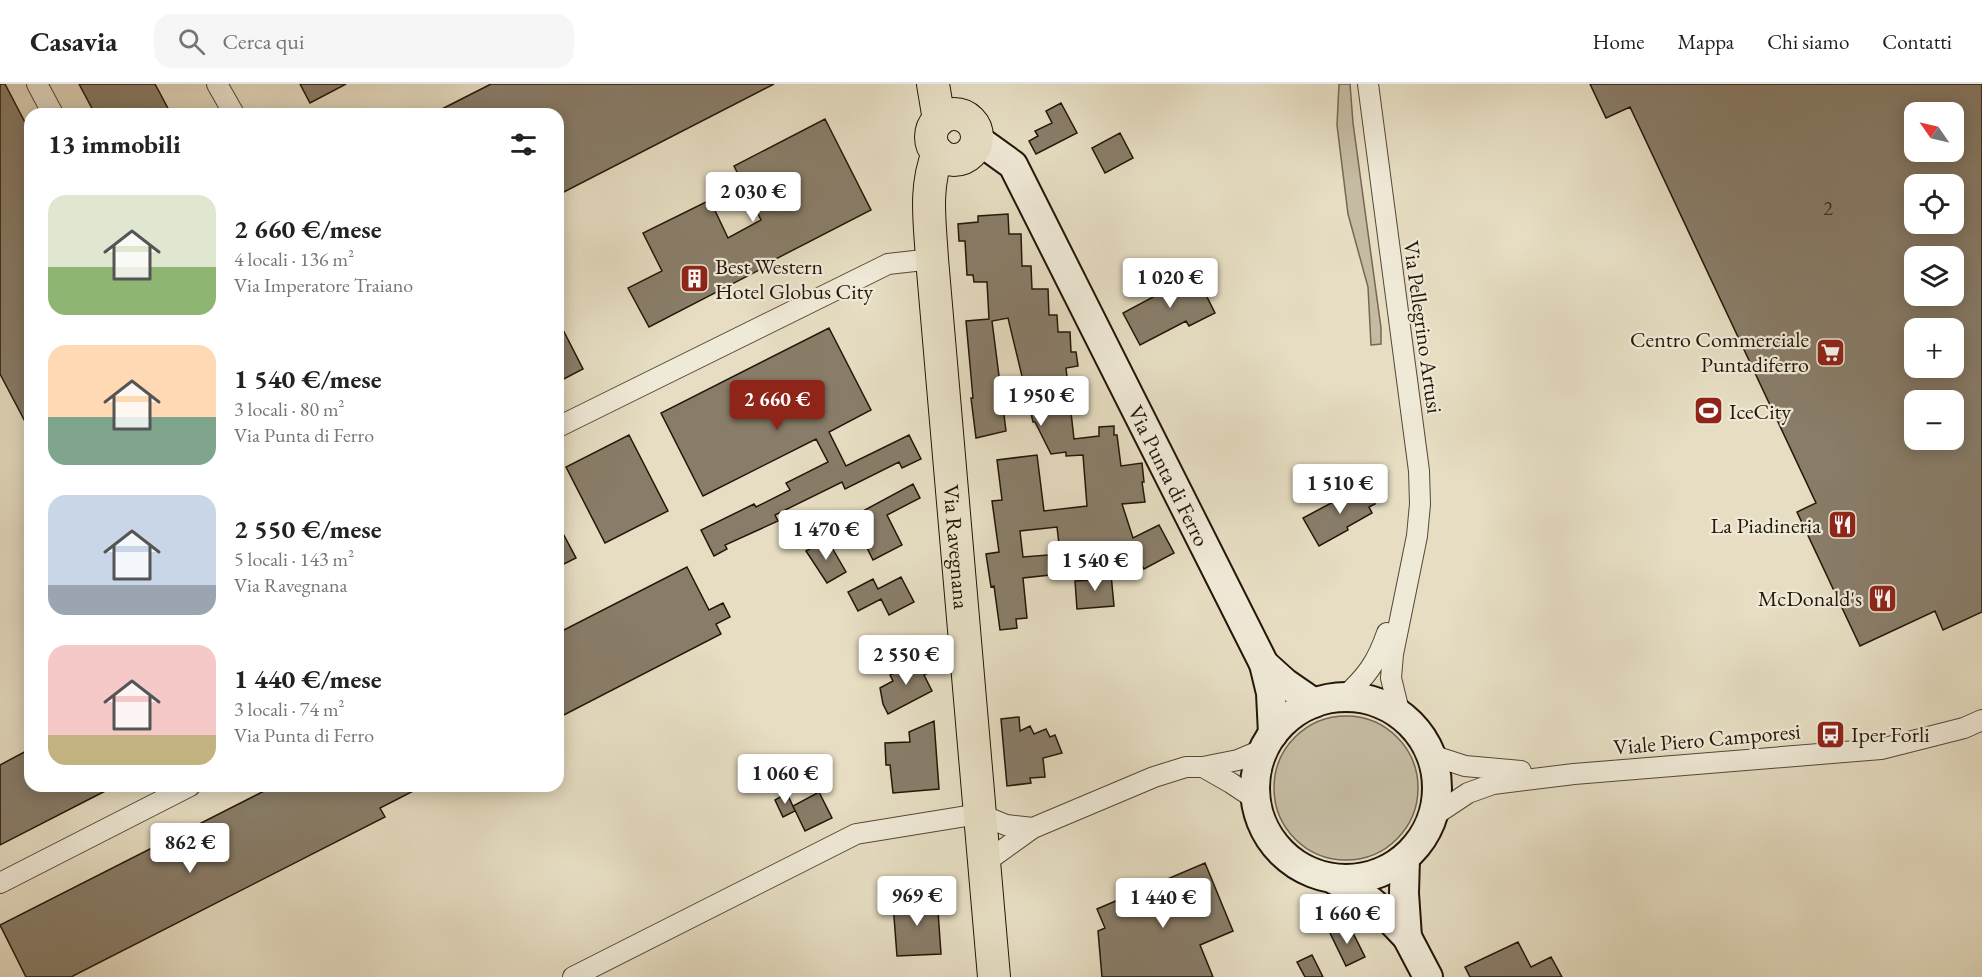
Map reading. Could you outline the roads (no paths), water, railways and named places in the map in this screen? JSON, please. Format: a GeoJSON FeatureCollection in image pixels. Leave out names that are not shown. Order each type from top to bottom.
{"type":"FeatureCollection","features":[{"type":"Feature","properties":{"kind":"main road"},"geometry":{"type":"LineString","coordinates":[[933,84],[947,117]]}},
{"type":"Feature","properties":{"kind":"main road"},"geometry":{"type":"LineString","coordinates":[[944,84],[947,117]]}},
{"type":"Feature","properties":{"kind":"main road"},"geometry":{"type":"LineString","coordinates":[[947,117],[968,119],[974,125],[958,151],[931,140],[934,125],[947,117]]}},
{"type":"Feature","properties":{"kind":"main road","name":"Via Ravegnana"},"geometry":{"type":"LineString","coordinates":[[958,151],[933,165],[928,189],[932,259],[994,977]]}},
{"type":"Feature","properties":{"kind":"street"},"geometry":{"type":"LineString","coordinates":[[37,84],[50,108]]}},
{"type":"Feature","properties":{"kind":"street"},"geometry":{"type":"LineString","coordinates":[[217,84],[231,108]]}},
{"type":"Feature","properties":{"kind":"street","name":"Via Pellegrino Artusi"},"geometry":{"type":"LineString","coordinates":[[1368,84],[1419,471],[1420,504],[1417,536],[1408,577]]}},
{"type":"Feature","properties":{"kind":"street","name":"Via Punta di Ferro"},"geometry":{"type":"LineString","coordinates":[[958,151],[1013,165],[1264,664],[1285,683],[1314,703]]}},
{"type":"Feature","properties":{"kind":"street"},"geometry":{"type":"LineString","coordinates":[[564,424],[888,264],[932,259]]}},
{"type":"Feature","properties":{"kind":"street"},"geometry":{"type":"LineString","coordinates":[[1344,697],[1360,682],[1378,658],[1408,577]]}},
{"type":"Feature","properties":{"kind":"street"},"geometry":{"type":"LineString","coordinates":[[1400,715],[1391,678],[1392,654],[1408,577]]}},
{"type":"Feature","properties":{"kind":"street"},"geometry":{"type":"LineString","coordinates":[[1264,664],[1271,693],[1268,742],[1257,768],[1255,785],[1256,800],[1264,828],[1280,852],[1293,863],[1312,873],[1356,888],[1373,902],[1407,937],[1428,977]]}},
{"type":"Feature","properties":{"kind":"street"},"geometry":{"type":"LineString","coordinates":[[983,864],[1033,828],[1154,777],[1186,767],[1203,767],[1239,760],[1268,742],[1292,714],[1314,703],[1344,697],[1361,698],[1376,702],[1400,715],[1415,728],[1431,755],[1437,786],[1437,800],[1421,841],[1405,858],[1386,870],[1365,878],[1333,879]]}},
{"type":"Feature","properties":{"kind":"street","name":"Viale Piero Camporesi"},"geometry":{"type":"LineString","coordinates":[[1432,817],[1468,793],[1493,784],[1574,774],[1881,749],[1964,728],[1982,720]]}},
{"type":"Feature","properties":{"kind":"street","name":"Viale Piero Camporesi"},"geometry":{"type":"LineString","coordinates":[[1431,755],[1465,766],[1495,770],[1574,774]]}},
{"type":"Feature","properties":{"kind":"street"},"geometry":{"type":"LineString","coordinates":[[1203,767],[1256,800]]}},
{"type":"Feature","properties":{"kind":"street"},"geometry":{"type":"LineString","coordinates":[[0,884],[178,792]]}},
{"type":"Feature","properties":{"kind":"street"},"geometry":{"type":"LineString","coordinates":[[573,977],[856,834],[979,814],[1006,825],[1033,828]]}},
{"type":"Feature","properties":{"kind":"street"},"geometry":{"type":"LineString","coordinates":[[1405,858],[1404,893],[1407,937]]}},
{"type":"Feature","properties":{"kind":"place","name":"Best Western Hotel Globus City"},"geometry":{"type":"Point","coordinates":[694,279]}},
{"type":"Feature","properties":{"kind":"place","name":"Centro Commerciale Puntadiferro"},"geometry":{"type":"Point","coordinates":[1830,352]}},
{"type":"Feature","properties":{"kind":"place","name":"IceCity"},"geometry":{"type":"Point","coordinates":[1708,411]}},
{"type":"Feature","properties":{"kind":"place","name":"La Piadineria"},"geometry":{"type":"Point","coordinates":[1842,525]}},
{"type":"Feature","properties":{"kind":"place","name":"McDonald's"},"geometry":{"type":"Point","coordinates":[1883,598]}},
{"type":"Feature","properties":{"kind":"place","name":"Iper Forli"},"geometry":{"type":"Point","coordinates":[1830,734]}}]}
